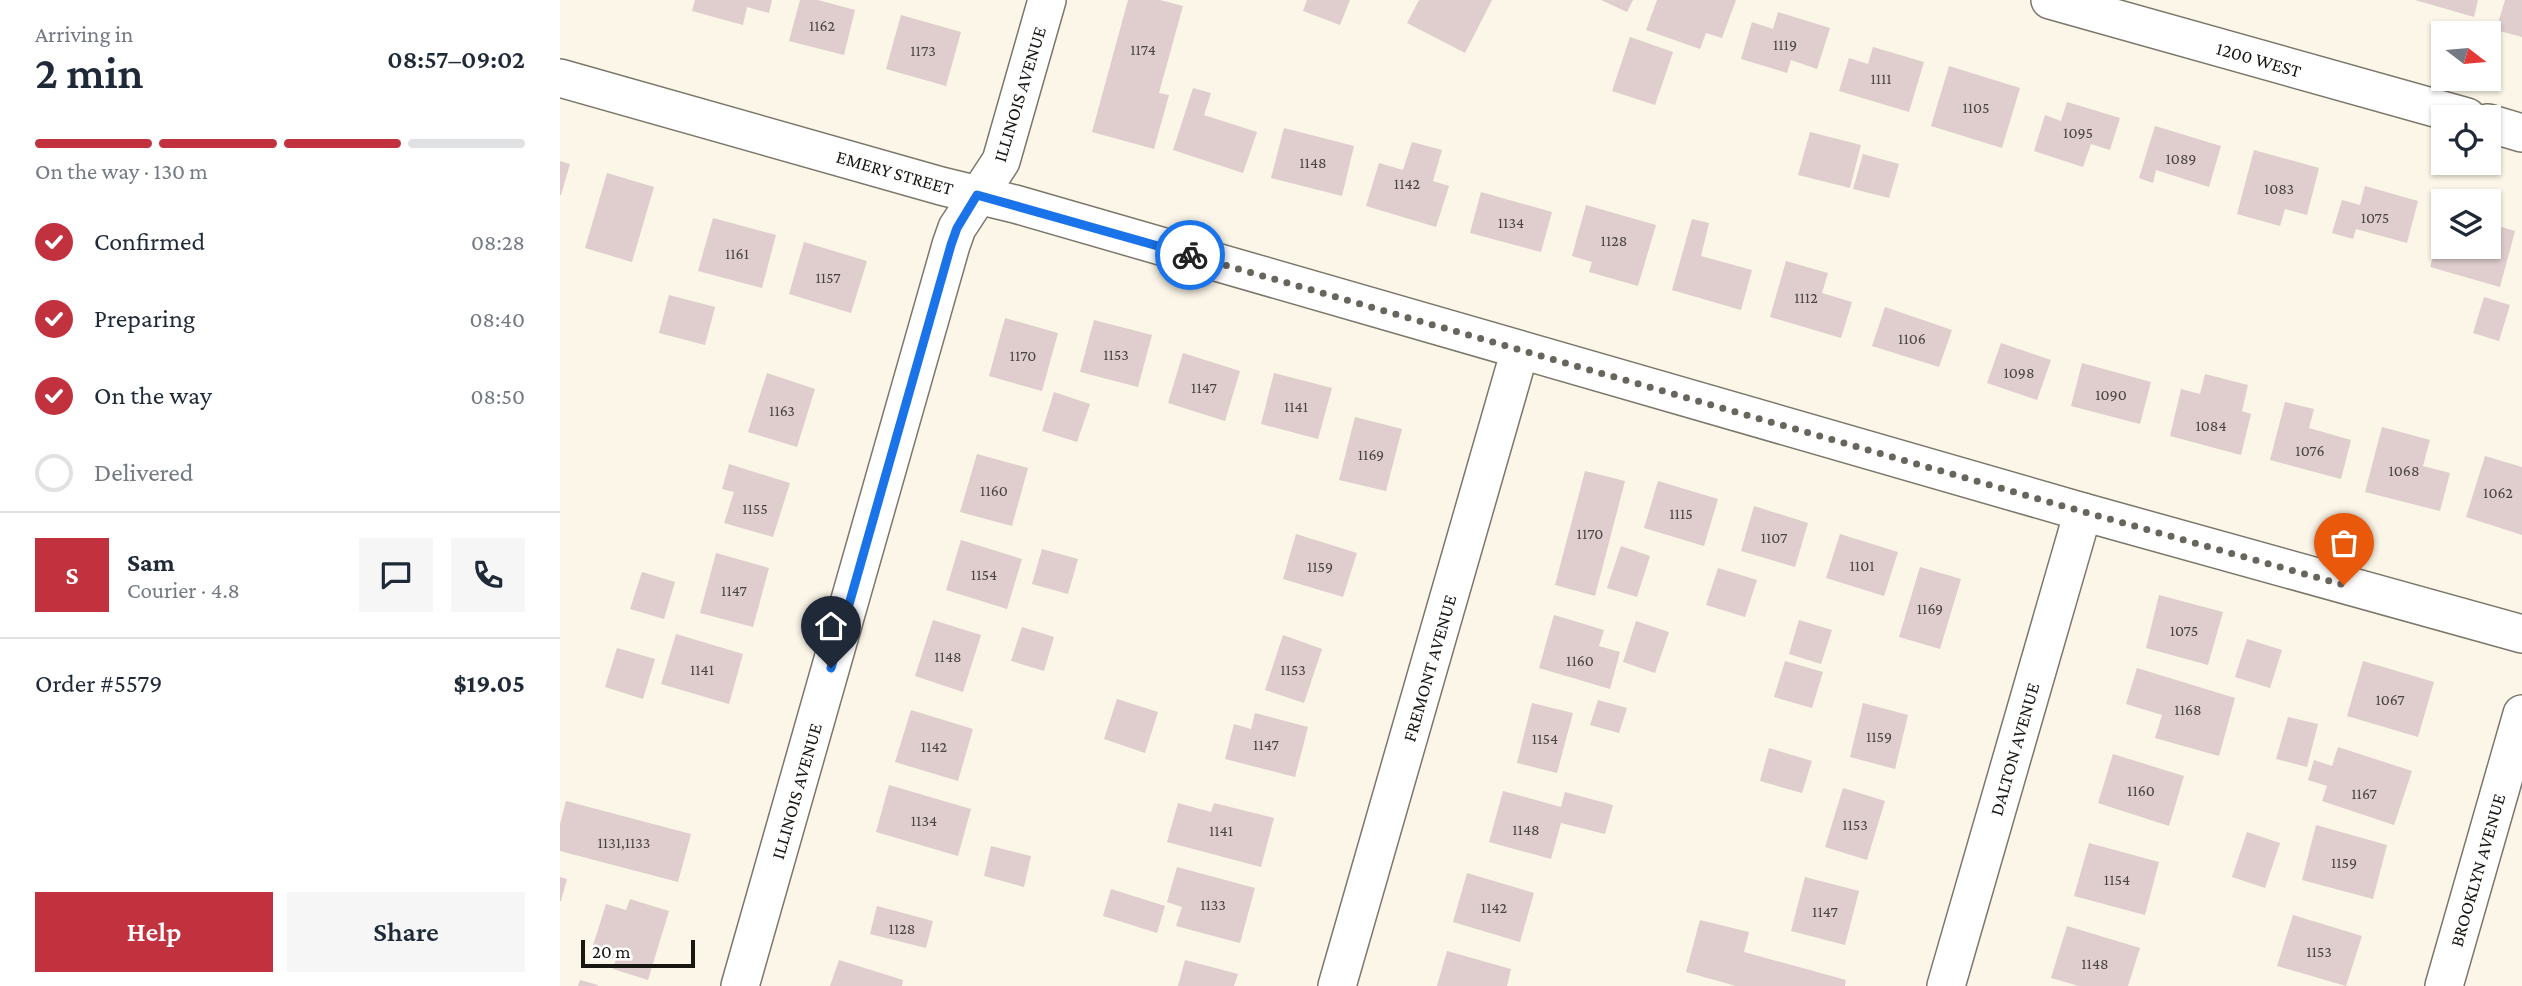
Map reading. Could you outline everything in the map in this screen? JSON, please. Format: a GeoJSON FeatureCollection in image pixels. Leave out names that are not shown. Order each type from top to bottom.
{"type":"FeatureCollection","features":[{"type":"Feature","properties":{"kind":"street","name":"ILLINOIS AVENUE"},"geometry":{"type":"LineString","coordinates":[[740,986],[951,245],[957,228],[1001,161],[1047,0]]}},
{"type":"Feature","properties":{"kind":"street","name":"1200 WEST"},"geometry":{"type":"LineString","coordinates":[[2050,0],[2431,107]]}},
{"type":"Feature","properties":{"kind":"street","name":"EMERY STREET"},"geometry":{"type":"LineString","coordinates":[[560,78],[1015,204],[2083,512],[2522,634]]}},
{"type":"Feature","properties":{"kind":"street"},"geometry":{"type":"LineString","coordinates":[[2501,127],[2522,133]]}},
{"type":"Feature","properties":{"kind":"street","name":"FREMONT AVENUE"},"geometry":{"type":"LineString","coordinates":[[1338,986],[1520,350]]}},
{"type":"Feature","properties":{"kind":"street","name":"DALTON AVENUE"},"geometry":{"type":"LineString","coordinates":[[1946,986],[2083,512]]}},
{"type":"Feature","properties":{"kind":"street","name":"BROOKLYN AVENUE"},"geometry":{"type":"LineString","coordinates":[[2444,986],[2522,714]]}},
{"type":"Feature","properties":{"kind":"building"},"geometry":{"type":"Polygon","coordinates":[[[695,0],[772,0],[769,13],[747,7],[743,25],[692,11],[695,0]]]}},
{"type":"Feature","properties":{"kind":"building"},"geometry":{"type":"Polygon","coordinates":[[[800,0],[818,0],[855,10],[844,55],[789,41],[800,0]]]}},
{"type":"Feature","properties":{"kind":"building"},"geometry":{"type":"Polygon","coordinates":[[[1128,0],[1160,0],[1183,6],[1159,93],[1169,95],[1154,149],[1092,132],[1128,0]]]}},
{"type":"Feature","properties":{"kind":"building"},"geometry":{"type":"Polygon","coordinates":[[[1307,0],[1350,0],[1340,25],[1303,11],[1307,0]]]}},
{"type":"Feature","properties":{"kind":"building"},"geometry":{"type":"Polygon","coordinates":[[[1419,0],[1492,0],[1465,53],[1407,23],[1419,0]]]}},
{"type":"Feature","properties":{"kind":"building"},"geometry":{"type":"Polygon","coordinates":[[[1601,0],[1633,0],[1627,12],[1601,0]]]}},
{"type":"Feature","properties":{"kind":"building"},"geometry":{"type":"Polygon","coordinates":[[[1657,0],[1736,0],[1722,38],[1706,33],[1700,49],[1646,30],[1657,0]]]}},
{"type":"Feature","properties":{"kind":"building"},"geometry":{"type":"Polygon","coordinates":[[[2415,0],[2478,0],[2474,17],[2415,0]]]}},
{"type":"Feature","properties":{"kind":"building"},"geometry":{"type":"Polygon","coordinates":[[[2505,0],[2522,0],[2522,37],[2501,31],[2501,21],[2499,21],[2505,0]]]}},
{"type":"Feature","properties":{"kind":"building"},"geometry":{"type":"Polygon","coordinates":[[[1778,12],[1830,28],[1817,69],[1791,60],[1787,73],[1741,59],[1752,22],[1773,29],[1778,12]]]}},
{"type":"Feature","properties":{"kind":"building"},"geometry":{"type":"Polygon","coordinates":[[[901,15],[961,32],[946,86],[886,69],[901,15]]]}},
{"type":"Feature","properties":{"kind":"building"},"geometry":{"type":"Polygon","coordinates":[[[1630,37],[1673,52],[1655,105],[1612,91],[1630,37]]]}},
{"type":"Feature","properties":{"kind":"building"},"geometry":{"type":"Polygon","coordinates":[[[1873,47],[1924,62],[1909,112],[1839,91],[1849,58],[1868,64],[1873,47]]]}},
{"type":"Feature","properties":{"kind":"building"},"geometry":{"type":"Polygon","coordinates":[[[1949,66],[2020,88],[2002,148],[1931,126],[1949,66]]]}},
{"type":"Feature","properties":{"kind":"building"},"geometry":{"type":"Polygon","coordinates":[[[1193,88],[1211,93],[1204,115],[1257,132],[1243,173],[1173,150],[1193,88]]]}},
{"type":"Feature","properties":{"kind":"building"},"geometry":{"type":"Polygon","coordinates":[[[2067,102],[2120,118],[2110,150],[2091,144],[2083,167],[2034,151],[2045,115],[2061,121],[2067,102]]]}},
{"type":"Feature","properties":{"kind":"building"},"geometry":{"type":"Polygon","coordinates":[[[2155,126],[2221,146],[2209,187],[2156,170],[2153,183],[2139,178],[2155,126]]]}},
{"type":"Feature","properties":{"kind":"building"},"geometry":{"type":"Polygon","coordinates":[[[1284,128],[1354,146],[1342,196],[1271,178],[1284,128]]]}},
{"type":"Feature","properties":{"kind":"building"},"geometry":{"type":"Polygon","coordinates":[[[1810,132],[1861,145],[1850,188],[1798,175],[1810,132]]]}},
{"type":"Feature","properties":{"kind":"building"},"geometry":{"type":"Polygon","coordinates":[[[1412,142],[1442,150],[1433,181],[1449,186],[1436,227],[1366,206],[1379,163],[1403,170],[1412,142]]]}},
{"type":"Feature","properties":{"kind":"building"},"geometry":{"type":"Polygon","coordinates":[[[2254,150],[2319,168],[2307,215],[2285,209],[2280,226],[2237,214],[2254,150]]]}},
{"type":"Feature","properties":{"kind":"building"},"geometry":{"type":"Polygon","coordinates":[[[1863,154],[1899,164],[1889,198],[1853,189],[1863,154]]]}},
{"type":"Feature","properties":{"kind":"building"},"geometry":{"type":"Polygon","coordinates":[[[560,161],[570,164],[561,195],[560,195],[560,161]]]}},
{"type":"Feature","properties":{"kind":"building"},"geometry":{"type":"Polygon","coordinates":[[[607,173],[654,187],[632,262],[585,248],[607,173]]]}},
{"type":"Feature","properties":{"kind":"building"},"geometry":{"type":"Polygon","coordinates":[[[2365,186],[2418,201],[2407,243],[2356,229],[2353,239],[2332,233],[2342,200],[2360,205],[2365,186]]]}},
{"type":"Feature","properties":{"kind":"building"},"geometry":{"type":"Polygon","coordinates":[[[1481,192],[1552,212],[1541,252],[1470,233],[1481,192]]]}},
{"type":"Feature","properties":{"kind":"building"},"geometry":{"type":"Polygon","coordinates":[[[1586,205],[1656,225],[1638,286],[1589,272],[1592,262],[1572,256],[1586,205]]]}},
{"type":"Feature","properties":{"kind":"building"},"geometry":{"type":"Polygon","coordinates":[[[713,218],[776,235],[762,288],[698,271],[713,218]]]}},
{"type":"Feature","properties":{"kind":"building"},"geometry":{"type":"Polygon","coordinates":[[[1692,219],[1709,223],[1701,256],[1752,270],[1741,310],[1672,290],[1692,219]]]}},
{"type":"Feature","properties":{"kind":"building"},"geometry":{"type":"Polygon","coordinates":[[[2501,227],[2515,231],[2500,287],[2430,267],[2432,259],[2501,259],[2501,227]]]}},
{"type":"Feature","properties":{"kind":"building"},"geometry":{"type":"Polygon","coordinates":[[[804,242],[867,261],[851,313],[789,294],[804,242]]]}},
{"type":"Feature","properties":{"kind":"building"},"geometry":{"type":"Polygon","coordinates":[[[1786,261],[1828,273],[1822,293],[1852,302],[1841,338],[1770,317],[1786,261]]]}},
{"type":"Feature","properties":{"kind":"building"},"geometry":{"type":"Polygon","coordinates":[[[669,295],[715,307],[705,345],[659,333],[669,295]]]}},
{"type":"Feature","properties":{"kind":"building"},"geometry":{"type":"Polygon","coordinates":[[[2484,297],[2510,305],[2499,341],[2473,333],[2484,297]]]}},
{"type":"Feature","properties":{"kind":"building"},"geometry":{"type":"Polygon","coordinates":[[[1885,307],[1952,330],[1939,367],[1872,346],[1885,307]]]}},
{"type":"Feature","properties":{"kind":"building"},"geometry":{"type":"Polygon","coordinates":[[[1005,318],[1058,333],[1042,391],[989,376],[1005,318]]]}},
{"type":"Feature","properties":{"kind":"building"},"geometry":{"type":"Polygon","coordinates":[[[1094,320],[1152,335],[1138,387],[1080,372],[1094,320]]]}},
{"type":"Feature","properties":{"kind":"building"},"geometry":{"type":"Polygon","coordinates":[[[2001,343],[2051,360],[2037,400],[1987,383],[2001,343]]]}},
{"type":"Feature","properties":{"kind":"building"},"geometry":{"type":"Polygon","coordinates":[[[1183,353],[1240,371],[1225,421],[1168,403],[1183,353]]]}},
{"type":"Feature","properties":{"kind":"building"},"geometry":{"type":"Polygon","coordinates":[[[2082,363],[2151,382],[2140,424],[2071,406],[2082,363]]]}},
{"type":"Feature","properties":{"kind":"building"},"geometry":{"type":"Polygon","coordinates":[[[767,373],[815,389],[797,447],[748,432],[767,373]]]}},
{"type":"Feature","properties":{"kind":"building"},"geometry":{"type":"Polygon","coordinates":[[[1274,373],[1332,388],[1318,439],[1261,424],[1274,373]]]}},
{"type":"Feature","properties":{"kind":"building"},"geometry":{"type":"Polygon","coordinates":[[[2205,374],[2248,385],[2242,411],[2251,414],[2241,455],[2170,436],[2181,389],[2200,394],[2205,374]]]}},
{"type":"Feature","properties":{"kind":"building"},"geometry":{"type":"Polygon","coordinates":[[[1054,392],[1090,404],[1077,442],[1042,431],[1054,392]]]}},
{"type":"Feature","properties":{"kind":"building"},"geometry":{"type":"Polygon","coordinates":[[[2285,402],[2314,409],[2309,428],[2351,440],[2341,479],[2270,460],[2285,402]]]}},
{"type":"Feature","properties":{"kind":"building"},"geometry":{"type":"Polygon","coordinates":[[[1355,417],[1402,429],[1386,491],[1339,480],[1355,417]]]}},
{"type":"Feature","properties":{"kind":"building"},"geometry":{"type":"Polygon","coordinates":[[[2382,427],[2430,440],[2423,466],[2450,473],[2440,511],[2365,492],[2382,427]]]}},
{"type":"Feature","properties":{"kind":"building"},"geometry":{"type":"Polygon","coordinates":[[[977,454],[1028,468],[1012,526],[960,512],[977,454]]]}},
{"type":"Feature","properties":{"kind":"building"},"geometry":{"type":"Polygon","coordinates":[[[2485,456],[2522,467],[2522,535],[2466,517],[2485,456]]]}},
{"type":"Feature","properties":{"kind":"building"},"geometry":{"type":"Polygon","coordinates":[[[729,464],[790,483],[773,537],[724,523],[734,492],[722,489],[729,464]]]}},
{"type":"Feature","properties":{"kind":"building"},"geometry":{"type":"Polygon","coordinates":[[[1585,471],[1625,481],[1595,596],[1555,585],[1585,471]]]}},
{"type":"Feature","properties":{"kind":"building"},"geometry":{"type":"Polygon","coordinates":[[[1658,481],[1718,499],[1704,546],[1644,528],[1658,481]]]}},
{"type":"Feature","properties":{"kind":"building"},"geometry":{"type":"Polygon","coordinates":[[[1754,506],[1808,523],[1795,567],[1741,551],[1754,506]]]}},
{"type":"Feature","properties":{"kind":"building"},"geometry":{"type":"Polygon","coordinates":[[[1296,534],[1357,553],[1343,597],[1283,579],[1296,534]]]}},
{"type":"Feature","properties":{"kind":"building"},"geometry":{"type":"Polygon","coordinates":[[[1840,534],[1898,552],[1884,596],[1826,578],[1840,534]]]}},
{"type":"Feature","properties":{"kind":"building"},"geometry":{"type":"Polygon","coordinates":[[[961,540],[1022,559],[1007,609],[946,590],[961,540]]]}},
{"type":"Feature","properties":{"kind":"building"},"geometry":{"type":"Polygon","coordinates":[[[1621,546],[1650,556],[1637,597],[1607,588],[1621,546]]]}},
{"type":"Feature","properties":{"kind":"building"},"geometry":{"type":"Polygon","coordinates":[[[1042,549],[1078,559],[1068,594],[1032,584],[1042,549]]]}},
{"type":"Feature","properties":{"kind":"building"},"geometry":{"type":"Polygon","coordinates":[[[716,553],[769,568],[753,627],[700,613],[716,553]]]}},
{"type":"Feature","properties":{"kind":"building"},"geometry":{"type":"Polygon","coordinates":[[[1920,567],[1961,579],[1940,649],[1899,637],[1920,567]]]}},
{"type":"Feature","properties":{"kind":"building"},"geometry":{"type":"Polygon","coordinates":[[[1718,568],[1757,580],[1745,617],[1706,605],[1718,568]]]}},
{"type":"Feature","properties":{"kind":"building"},"geometry":{"type":"Polygon","coordinates":[[[642,572],[675,582],[664,619],[630,609],[642,572]]]}},
{"type":"Feature","properties":{"kind":"building"},"geometry":{"type":"Polygon","coordinates":[[[2159,595],[2223,612],[2208,665],[2146,648],[2159,595]]]}},
{"type":"Feature","properties":{"kind":"building"},"geometry":{"type":"Polygon","coordinates":[[[1554,615],[1604,630],[1599,646],[1620,652],[1610,689],[1539,668],[1554,615]]]}},
{"type":"Feature","properties":{"kind":"building"},"geometry":{"type":"Polygon","coordinates":[[[933,620],[981,635],[963,692],[915,676],[933,620]]]}},
{"type":"Feature","properties":{"kind":"building"},"geometry":{"type":"Polygon","coordinates":[[[1799,620],[1832,630],[1821,664],[1789,654],[1799,620]]]}},
{"type":"Feature","properties":{"kind":"building"},"geometry":{"type":"Polygon","coordinates":[[[1636,621],[1669,632],[1655,673],[1623,662],[1636,621]]]}},
{"type":"Feature","properties":{"kind":"building"},"geometry":{"type":"Polygon","coordinates":[[[1022,627],[1054,637],[1044,671],[1011,661],[1022,627]]]}},
{"type":"Feature","properties":{"kind":"building"},"geometry":{"type":"Polygon","coordinates":[[[676,634],[743,654],[729,704],[661,684],[676,634]]]}},
{"type":"Feature","properties":{"kind":"building"},"geometry":{"type":"Polygon","coordinates":[[[1283,635],[1322,649],[1304,703],[1265,690],[1283,635]]]}},
{"type":"Feature","properties":{"kind":"building"},"geometry":{"type":"Polygon","coordinates":[[[2247,639],[2282,650],[2270,688],[2235,677],[2247,639]]]}},
{"type":"Feature","properties":{"kind":"building"},"geometry":{"type":"Polygon","coordinates":[[[617,648],[655,659],[643,699],[605,687],[617,648]]]}},
{"type":"Feature","properties":{"kind":"building"},"geometry":{"type":"Polygon","coordinates":[[[1785,661],[1823,672],[1812,708],[1774,697],[1785,661]]]}},
{"type":"Feature","properties":{"kind":"building"},"geometry":{"type":"Polygon","coordinates":[[[2363,661],[2434,682],[2418,737],[2347,716],[2363,661]]]}},
{"type":"Feature","properties":{"kind":"building"},"geometry":{"type":"Polygon","coordinates":[[[2137,668],[2235,698],[2219,756],[2155,738],[2162,715],[2126,704],[2137,668]]]}},
{"type":"Feature","properties":{"kind":"building"},"geometry":{"type":"Polygon","coordinates":[[[1117,699],[1158,712],[1145,753],[1104,739],[1117,699]]]}},
{"type":"Feature","properties":{"kind":"building"},"geometry":{"type":"Polygon","coordinates":[[[1598,700],[1627,708],[1619,733],[1590,725],[1598,700]]]}},
{"type":"Feature","properties":{"kind":"building"},"geometry":{"type":"Polygon","coordinates":[[[1532,703],[1573,713],[1557,773],[1517,763],[1532,703]]]}},
{"type":"Feature","properties":{"kind":"building"},"geometry":{"type":"Polygon","coordinates":[[[1863,703],[1908,715],[1895,769],[1850,757],[1863,703]]]}},
{"type":"Feature","properties":{"kind":"building"},"geometry":{"type":"Polygon","coordinates":[[[911,710],[973,729],[958,781],[895,762],[911,710]]]}},
{"type":"Feature","properties":{"kind":"building"},"geometry":{"type":"Polygon","coordinates":[[[1255,713],[1308,727],[1295,777],[1225,759],[1234,724],[1251,729],[1255,713]]]}},
{"type":"Feature","properties":{"kind":"building"},"geometry":{"type":"Polygon","coordinates":[[[2288,717],[2318,724],[2307,767],[2276,759],[2288,717]]]}},
{"type":"Feature","properties":{"kind":"building"},"geometry":{"type":"Polygon","coordinates":[[[2338,747],[2412,771],[2394,825],[2322,801],[2327,786],[2308,780],[2314,760],[2332,766],[2338,747]]]}},
{"type":"Feature","properties":{"kind":"building"},"geometry":{"type":"Polygon","coordinates":[[[1769,748],[1812,761],[1802,793],[1760,781],[1769,748]]]}},
{"type":"Feature","properties":{"kind":"building"},"geometry":{"type":"Polygon","coordinates":[[[2113,754],[2184,776],[2169,826],[2098,803],[2113,754]]]}},
{"type":"Feature","properties":{"kind":"building"},"geometry":{"type":"Polygon","coordinates":[[[889,785],[971,809],[958,856],[876,832],[889,785]]]}},
{"type":"Feature","properties":{"kind":"building"},"geometry":{"type":"Polygon","coordinates":[[[1843,788],[1885,801],[1867,860],[1825,847],[1843,788]]]}},
{"type":"Feature","properties":{"kind":"building"},"geometry":{"type":"Polygon","coordinates":[[[1503,791],[1561,807],[1565,792],[1613,805],[1605,834],[1561,823],[1551,859],[1489,842],[1503,791]]]}},
{"type":"Feature","properties":{"kind":"building"},"geometry":{"type":"Polygon","coordinates":[[[566,801],[691,834],[678,882],[560,851],[560,824],[566,801]]]}},
{"type":"Feature","properties":{"kind":"building"},"geometry":{"type":"Polygon","coordinates":[[[1178,803],[1211,812],[1214,803],[1274,818],[1261,867],[1167,842],[1178,803]]]}},
{"type":"Feature","properties":{"kind":"building"},"geometry":{"type":"Polygon","coordinates":[[[2316,825],[2387,845],[2373,899],[2302,880],[2316,825]]]}},
{"type":"Feature","properties":{"kind":"building"},"geometry":{"type":"Polygon","coordinates":[[[2247,832],[2280,843],[2265,888],[2232,877],[2247,832]]]}},
{"type":"Feature","properties":{"kind":"building"},"geometry":{"type":"Polygon","coordinates":[[[2089,843],[2159,862],[2145,915],[2074,896],[2089,843]]]}},
{"type":"Feature","properties":{"kind":"building"},"geometry":{"type":"Polygon","coordinates":[[[991,846],[1031,856],[1024,887],[984,876],[991,846]]]}},
{"type":"Feature","properties":{"kind":"building"},"geometry":{"type":"Polygon","coordinates":[[[1177,867],[1255,888],[1240,943],[1176,926],[1182,907],[1167,902],[1177,867]]]}},
{"type":"Feature","properties":{"kind":"building"},"geometry":{"type":"Polygon","coordinates":[[[1467,873],[1534,893],[1520,942],[1453,922],[1467,873]]]}},
{"type":"Feature","properties":{"kind":"building"},"geometry":{"type":"Polygon","coordinates":[[[560,877],[567,879],[561,901],[560,901],[560,877]]]}},
{"type":"Feature","properties":{"kind":"building"},"geometry":{"type":"Polygon","coordinates":[[[1805,877],[1859,891],[1845,945],[1791,931],[1805,877]]]}},
{"type":"Feature","properties":{"kind":"building"},"geometry":{"type":"Polygon","coordinates":[[[1111,889],[1165,906],[1157,933],[1103,916],[1111,889]]]}},
{"type":"Feature","properties":{"kind":"building"},"geometry":{"type":"Polygon","coordinates":[[[630,899],[669,911],[648,980],[613,969],[616,959],[591,952],[606,904],[626,910],[630,899]]]}},
{"type":"Feature","properties":{"kind":"building"},"geometry":{"type":"Polygon","coordinates":[[[877,906],[933,921],[926,948],[870,934],[877,906]]]}},
{"type":"Feature","properties":{"kind":"building"},"geometry":{"type":"Polygon","coordinates":[[[2293,915],[2362,936],[2346,986],[2277,966],[2293,915]]]}},
{"type":"Feature","properties":{"kind":"building"},"geometry":{"type":"Polygon","coordinates":[[[1700,920],[1749,932],[1744,952],[1846,980],[1845,986],[1736,986],[1686,972],[1700,920]]]}},
{"type":"Feature","properties":{"kind":"building"},"geometry":{"type":"Polygon","coordinates":[[[2067,926],[2140,948],[2128,986],[2079,986],[2051,978],[2067,926]]]}},
{"type":"Feature","properties":{"kind":"building"},"geometry":{"type":"Polygon","coordinates":[[[1447,951],[1511,969],[1507,986],[1437,986],[1447,951]]]}},
{"type":"Feature","properties":{"kind":"building"},"geometry":{"type":"Polygon","coordinates":[[[839,960],[903,980],[902,986],[830,986],[839,960]]]}},
{"type":"Feature","properties":{"kind":"building"},"geometry":{"type":"Polygon","coordinates":[[[1185,960],[1238,974],[1234,986],[1178,986],[1185,960]]]}},
{"type":"Feature","properties":{"kind":"building"},"geometry":{"type":"Polygon","coordinates":[[[580,980],[598,985],[598,986],[578,986],[580,980]]]}},
{"type":"Feature","properties":{"kind":"way so far"},"geometry":{"type":"LineString","coordinates":[[1190,255],[2344,585]]}},
{"type":"Feature","properties":{"kind":"route"},"geometry":{"type":"LineString","coordinates":[[831,668],[951,245],[957,228],[977,195],[1190,255]]}}]}
